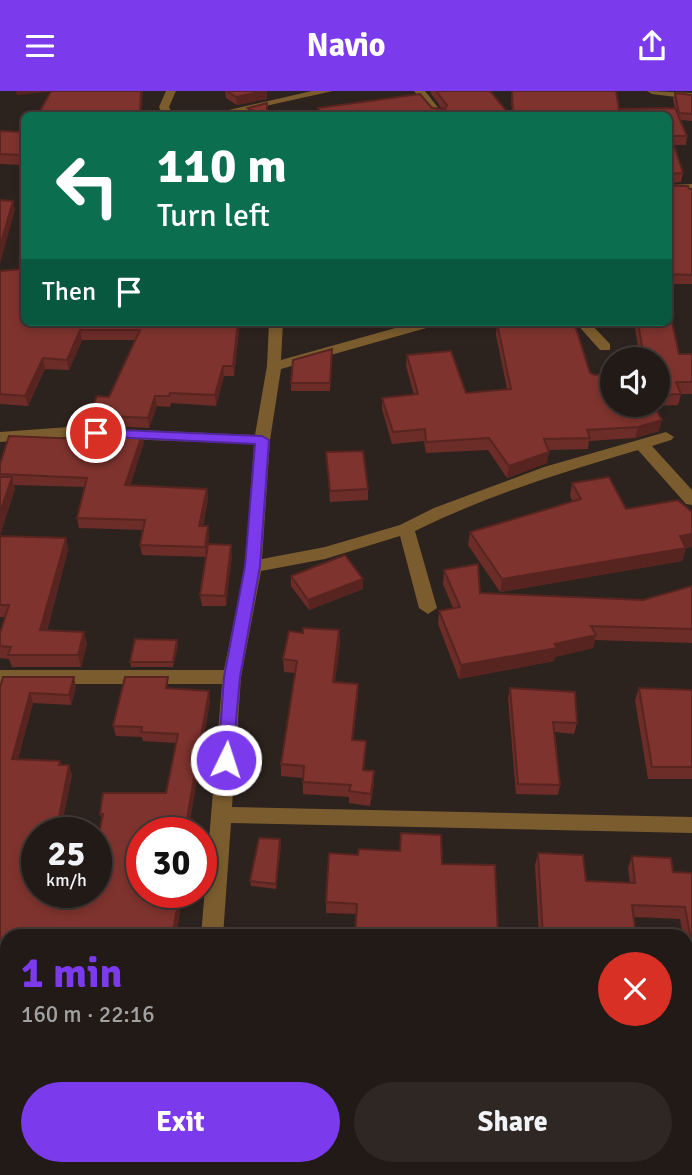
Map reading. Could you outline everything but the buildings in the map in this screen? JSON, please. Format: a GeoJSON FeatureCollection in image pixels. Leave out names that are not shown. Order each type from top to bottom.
{"type":"FeatureCollection","features":[{"type":"Feature","properties":{"kind":"street"},"geometry":{"type":"LineString","coordinates":[[166,112],[164,107],[171,91]]}},
{"type":"Feature","properties":{"kind":"street"},"geometry":{"type":"LineString","coordinates":[[226,112],[328,91]]}},
{"type":"Feature","properties":{"kind":"street"},"geometry":{"type":"LineString","coordinates":[[419,91],[436,112]]}},
{"type":"Feature","properties":{"kind":"street"},"geometry":{"type":"LineString","coordinates":[[652,91],[692,96]]}},
{"type":"Feature","properties":{"kind":"street"},"geometry":{"type":"LineString","coordinates":[[672,189],[692,188]]}},
{"type":"Feature","properties":{"kind":"street"},"geometry":{"type":"LineString","coordinates":[[213,929],[232,677],[253,566],[262,440],[274,366],[276,326]]}},
{"type":"Feature","properties":{"kind":"street"},"geometry":{"type":"LineString","coordinates":[[274,366],[418,326]]}},
{"type":"Feature","properties":{"kind":"street"},"geometry":{"type":"LineString","coordinates":[[586,326],[605,347]]}},
{"type":"Feature","properties":{"kind":"street"},"geometry":{"type":"LineString","coordinates":[[0,437],[69,432],[262,440]]}},
{"type":"Feature","properties":{"kind":"street"},"geometry":{"type":"LineString","coordinates":[[253,566],[325,553],[407,529],[440,512],[549,471],[666,437]]}},
{"type":"Feature","properties":{"kind":"street"},"geometry":{"type":"LineString","coordinates":[[641,444],[692,500]]}},
{"type":"Feature","properties":{"kind":"street"},"geometry":{"type":"LineString","coordinates":[[407,529],[428,608]]}},
{"type":"Feature","properties":{"kind":"street"},"geometry":{"type":"LineString","coordinates":[[0,677],[232,677]]}},
{"type":"Feature","properties":{"kind":"street"},"geometry":{"type":"LineString","coordinates":[[222,815],[692,825]]}},
{"type":"Feature","properties":{"kind":"route"},"geometry":{"type":"LineString","coordinates":[[96,433],[262,440],[253,566],[232,677],[226,760]]}}]}
